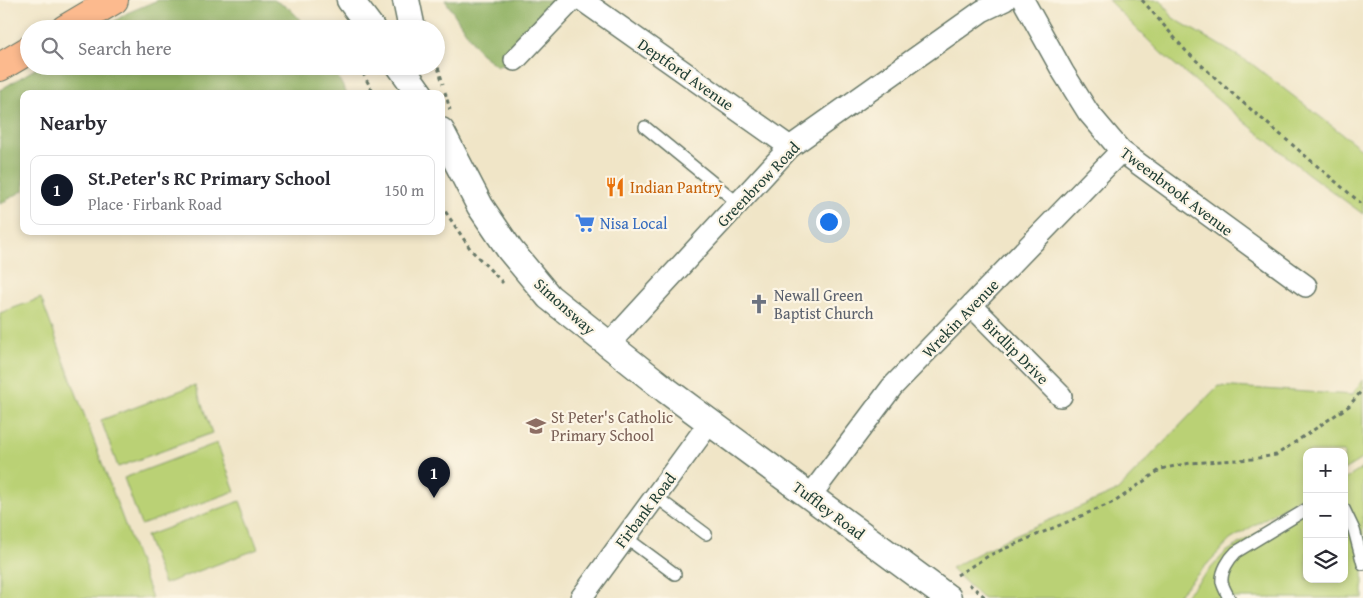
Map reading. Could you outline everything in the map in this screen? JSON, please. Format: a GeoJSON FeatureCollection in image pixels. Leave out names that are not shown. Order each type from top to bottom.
{"type":"FeatureCollection","features":[{"type":"Feature","properties":{"kind":"highway"},"geometry":{"type":"LineString","coordinates":[[80,20],[114,0]]}},
{"type":"Feature","properties":{"kind":"highway"},"geometry":{"type":"LineString","coordinates":[[0,67],[20,55]]}},
{"type":"Feature","properties":{"kind":"street"},"geometry":{"type":"LineString","coordinates":[[350,0],[365,20]]}},
{"type":"Feature","properties":{"kind":"street"},"geometry":{"type":"LineString","coordinates":[[373,0],[384,20]]}},
{"type":"Feature","properties":{"kind":"street"},"geometry":{"type":"LineString","coordinates":[[406,0],[410,20]]}},
{"type":"Feature","properties":{"kind":"street"},"geometry":{"type":"LineString","coordinates":[[515,60],[572,0]]}},
{"type":"Feature","properties":{"kind":"street","name":"Deptford Avenue"},"geometry":{"type":"LineString","coordinates":[[582,0],[790,147]]}},
{"type":"Feature","properties":{"kind":"street","name":"Greenbrow Road"},"geometry":{"type":"LineString","coordinates":[[608,344],[790,147],[975,16],[1005,0]]}},
{"type":"Feature","properties":{"kind":"street","name":"Tweenbrook Avenue"},"geometry":{"type":"LineString","coordinates":[[1023,0],[1063,72],[1088,112],[1121,151],[1306,286]]}},
{"type":"Feature","properties":{"kind":"street"},"geometry":{"type":"LineString","coordinates":[[407,75],[419,90]]}},
{"type":"Feature","properties":{"kind":"street"},"geometry":{"type":"LineString","coordinates":[[412,75],[420,90]]}},
{"type":"Feature","properties":{"kind":"street"},"geometry":{"type":"LineString","coordinates":[[420,75],[422,90]]}},
{"type":"Feature","properties":{"kind":"street","name":"Simonsway"},"geometry":{"type":"LineString","coordinates":[[445,139],[480,206],[510,250],[549,297],[710,422]]}},
{"type":"Feature","properties":{"kind":"street","name":"Wrekin Avenue"},"geometry":{"type":"LineString","coordinates":[[810,496],[892,387],[1121,151]]}},
{"type":"Feature","properties":{"kind":"street","name":"Birdlip Drive"},"geometry":{"type":"LineString","coordinates":[[972,306],[1061,396]]}},
{"type":"Feature","properties":{"kind":"street","name":"Tuffley Road"},"geometry":{"type":"LineString","coordinates":[[710,422],[945,595]]}},
{"type":"Feature","properties":{"kind":"street","name":"Firbank Road"},"geometry":{"type":"LineString","coordinates":[[589,595],[625,537],[710,422]]}},
{"type":"Feature","properties":{"kind":"lane"},"geometry":{"type":"LineString","coordinates":[[645,127],[738,203]]}},
{"type":"Feature","properties":{"kind":"lane"},"geometry":{"type":"LineString","coordinates":[[655,496],[706,534]]}},
{"type":"Feature","properties":{"kind":"lane"},"geometry":{"type":"LineString","coordinates":[[1229,598],[1222,582],[1229,559],[1236,552],[1303,511]]}},
{"type":"Feature","properties":{"kind":"lane"},"geometry":{"type":"LineString","coordinates":[[1348,517],[1354,530],[1363,564]]}},
{"type":"Feature","properties":{"kind":"lane"},"geometry":{"type":"LineString","coordinates":[[625,537],[675,574]]}},
{"type":"Feature","properties":{"kind":"path"},"geometry":{"type":"LineString","coordinates":[[1142,0],[1193,58],[1363,206]]}},
{"type":"Feature","properties":{"kind":"path"},"geometry":{"type":"LineString","coordinates":[[364,75],[372,90]]}},
{"type":"Feature","properties":{"kind":"path"},"geometry":{"type":"LineString","coordinates":[[945,595],[958,575],[990,555],[1116,501],[1161,469],[1276,455],[1349,406],[1363,389]]}},
{"type":"Feature","properties":{"kind":"green space"},"geometry":{"type":"Polygon","coordinates":[[[158,0],[274,0],[290,9],[300,20],[116,20],[127,13],[158,0]]]}},
{"type":"Feature","properties":{"kind":"green space"},"geometry":{"type":"Polygon","coordinates":[[[445,0],[572,0],[515,60],[497,66],[480,53],[445,0]]]}},
{"type":"Feature","properties":{"kind":"green space"},"geometry":{"type":"Polygon","coordinates":[[[1108,0],[1161,0],[1173,18],[1252,64],[1363,150],[1363,214],[1307,173],[1161,53],[1108,0]]]}},
{"type":"Feature","properties":{"kind":"green space"},"geometry":{"type":"Polygon","coordinates":[[[25,75],[337,75],[345,90],[20,90],[20,192],[0,204],[0,90],[25,75]]]}},
{"type":"Feature","properties":{"kind":"green space"},"geometry":{"type":"Polygon","coordinates":[[[41,298],[152,598],[0,598],[0,313],[41,298]]]}},
{"type":"Feature","properties":{"kind":"green space"},"geometry":{"type":"Polygon","coordinates":[[[1363,379],[1363,458],[1348,467],[1348,448],[1303,448],[1303,495],[1230,540],[1175,598],[982,598],[951,568],[1010,537],[1117,491],[1218,386],[1352,395],[1363,379]]]}},
{"type":"Feature","properties":{"kind":"green space"},"geometry":{"type":"Polygon","coordinates":[[[195,385],[212,433],[118,467],[101,420],[195,385]]]}},
{"type":"Feature","properties":{"kind":"green space"},"geometry":{"type":"Polygon","coordinates":[[[217,443],[235,491],[141,525],[124,478],[217,443]]]}},
{"type":"Feature","properties":{"kind":"green space"},"geometry":{"type":"Polygon","coordinates":[[[1363,468],[1363,598],[1183,598],[1226,552],[1303,505],[1303,583],[1348,583],[1348,477],[1363,468]]]}},
{"type":"Feature","properties":{"kind":"green space"},"geometry":{"type":"Polygon","coordinates":[[[240,501],[258,549],[164,584],[146,536],[240,501]]]}},
{"type":"Feature","properties":{"kind":"place","name":"Indian Pantry"},"geometry":{"type":"Point","coordinates":[615,187]}},
{"type":"Feature","properties":{"kind":"place","name":"Nisa Local"},"geometry":{"type":"Point","coordinates":[585,223]}},
{"type":"Feature","properties":{"kind":"place","name":"Newall Green Baptist Church"},"geometry":{"type":"Point","coordinates":[759,304]}},
{"type":"Feature","properties":{"kind":"place","name":"St Peter's Catholic Primary School"},"geometry":{"type":"Point","coordinates":[536,426]}},
{"type":"Feature","properties":{"kind":"place","name":"St.Peter's RC Primary School"},"geometry":{"type":"Point","coordinates":[434,498]}}]}
